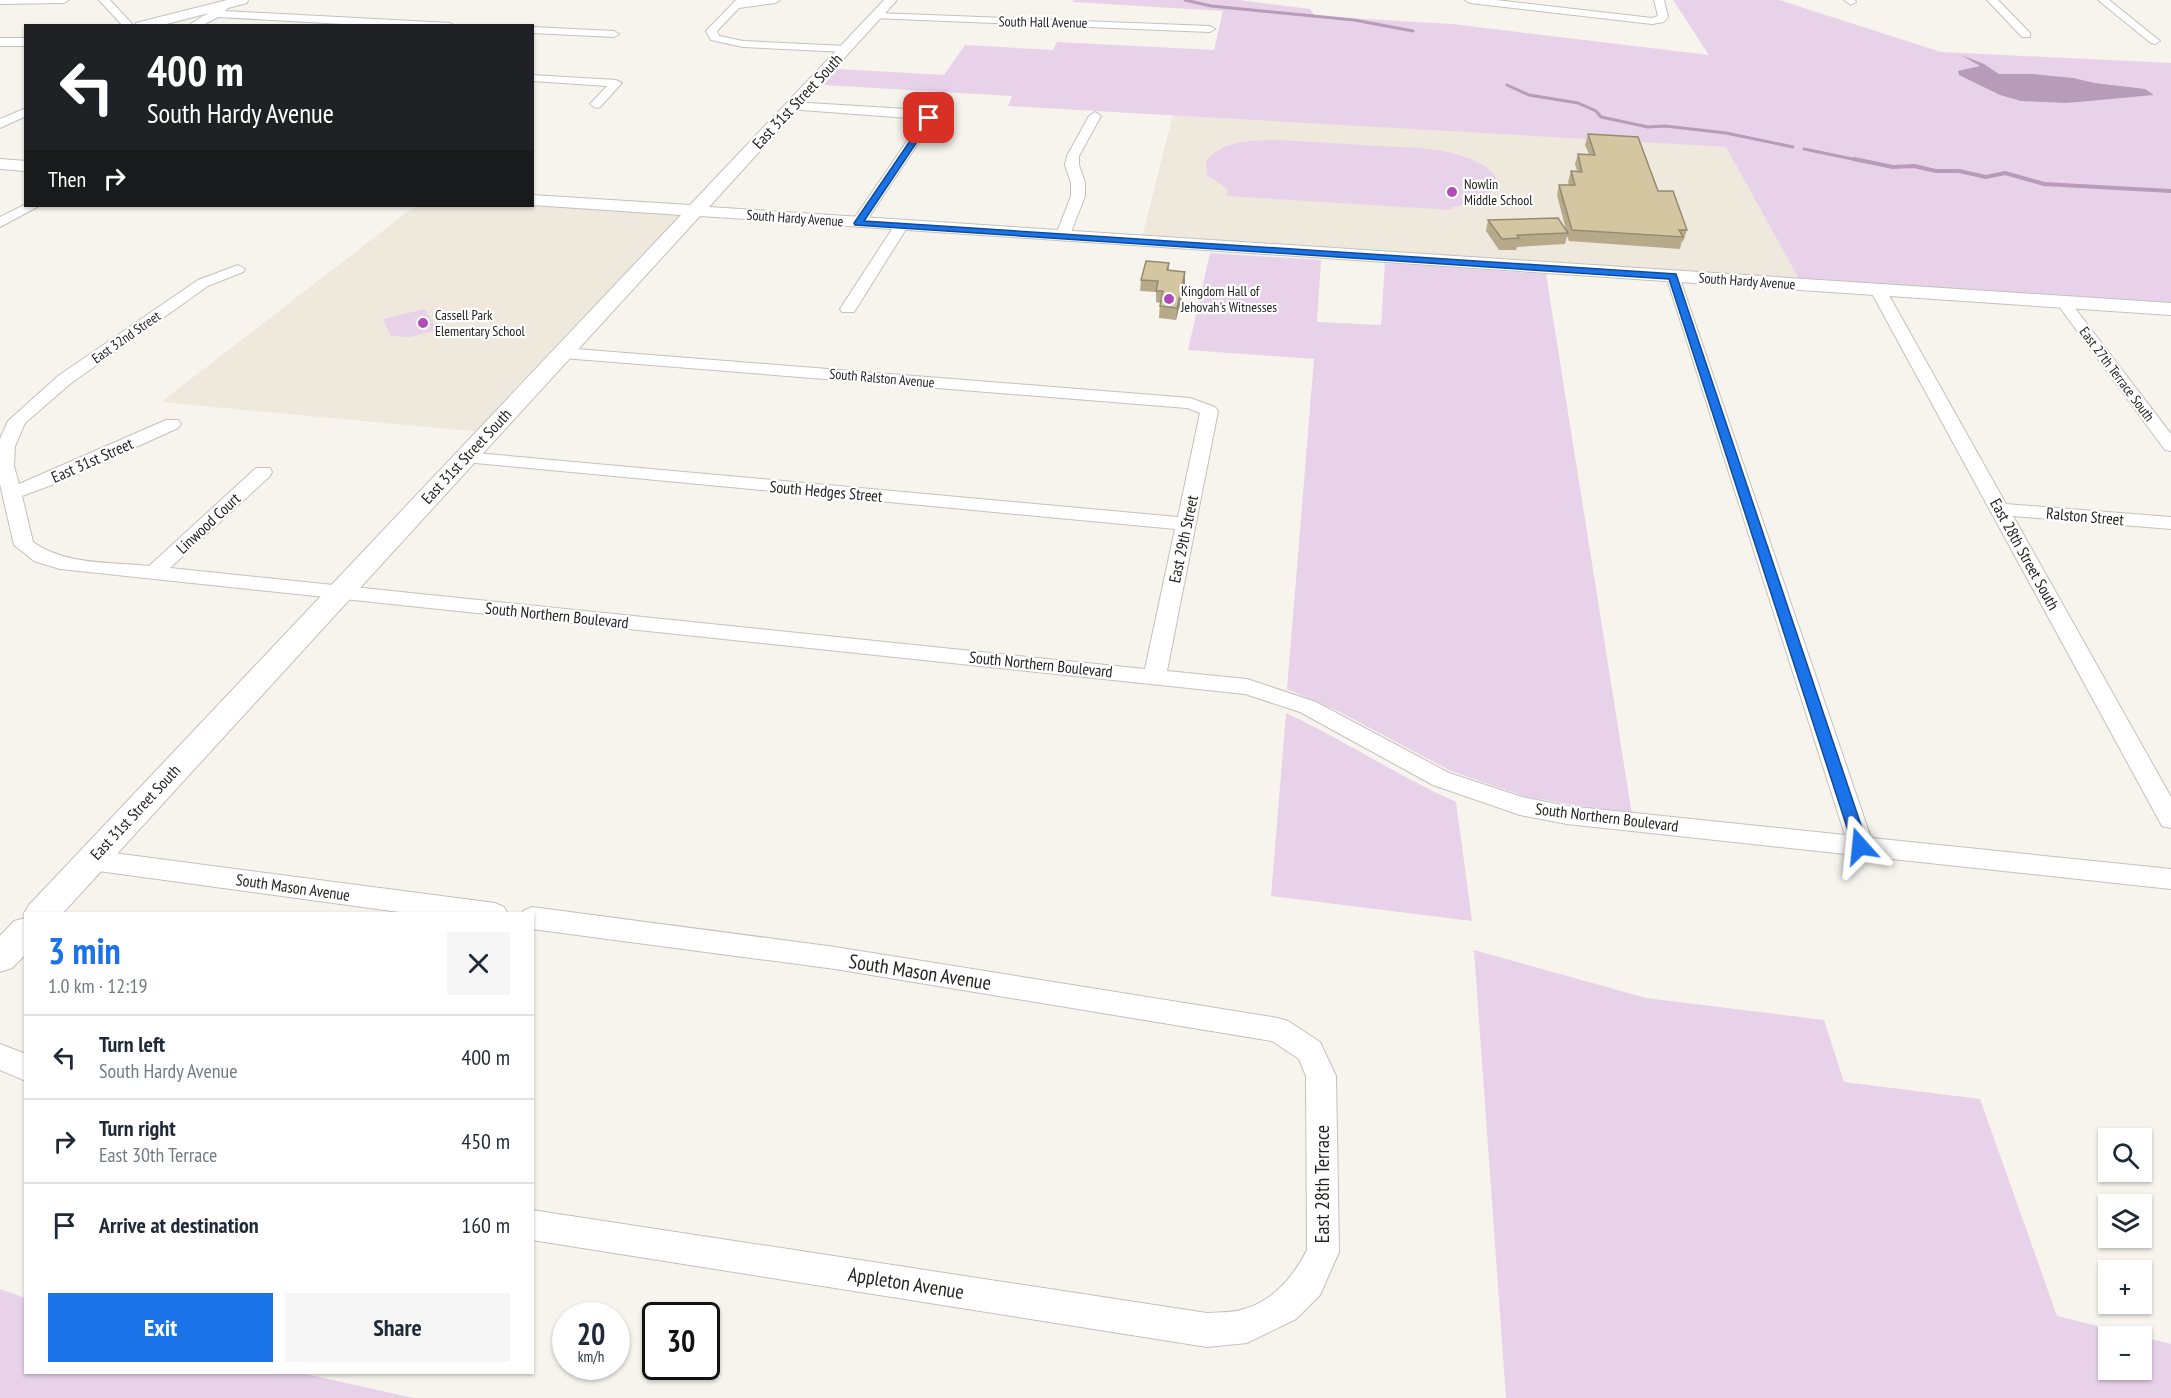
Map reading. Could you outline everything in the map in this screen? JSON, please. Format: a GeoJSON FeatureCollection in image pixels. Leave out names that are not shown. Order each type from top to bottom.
{"type":"FeatureCollection","features":[{"type":"Feature","properties":{"kind":"street"},"geometry":{"type":"LineString","coordinates":[[0,2],[64,0]]}},
{"type":"Feature","properties":{"kind":"street"},"geometry":{"type":"LineString","coordinates":[[104,0],[127,24]]}},
{"type":"Feature","properties":{"kind":"street"},"geometry":{"type":"LineString","coordinates":[[196,24],[242,0]]}},
{"type":"Feature","properties":{"kind":"street"},"geometry":{"type":"LineString","coordinates":[[775,0],[738,3],[711,31],[715,38],[743,44],[846,49]]}},
{"type":"Feature","properties":{"kind":"street"},"geometry":{"type":"LineString","coordinates":[[1470,0],[1640,20],[1658,20],[1663,17],[1664,13],[1659,0]]}},
{"type":"Feature","properties":{"kind":"street"},"geometry":{"type":"LineString","coordinates":[[1992,0],[2026,35]]}},
{"type":"Feature","properties":{"kind":"street"},"geometry":{"type":"LineString","coordinates":[[2103,0],[2155,42]]}},
{"type":"Feature","properties":{"kind":"street","name":"East 31st Street South"},"geometry":{"type":"LineString","coordinates":[[43,912],[884,8]]}},
{"type":"Feature","properties":{"kind":"street","name":"South Hall Avenue"},"geometry":{"type":"LineString","coordinates":[[884,8],[1210,29]]}},
{"type":"Feature","properties":{"kind":"street"},"geometry":{"type":"LineString","coordinates":[[151,24],[221,10],[412,24]]}},
{"type":"Feature","properties":{"kind":"street"},"geometry":{"type":"LineString","coordinates":[[534,30],[614,34]]}},
{"type":"Feature","properties":{"kind":"street"},"geometry":{"type":"LineString","coordinates":[[0,42],[24,42]]}},
{"type":"Feature","properties":{"kind":"street"},"geometry":{"type":"LineString","coordinates":[[534,78],[616,83],[596,104]]}},
{"type":"Feature","properties":{"kind":"street"},"geometry":{"type":"LineString","coordinates":[[792,106],[923,114],[929,118],[858,223]]}},
{"type":"Feature","properties":{"kind":"street"},"geometry":{"type":"LineString","coordinates":[[0,124],[24,112]]}},
{"type":"Feature","properties":{"kind":"street"},"geometry":{"type":"LineString","coordinates":[[1063,235],[1078,196],[1078,183],[1072,165],[1073,156],[1095,116]]}},
{"type":"Feature","properties":{"kind":"street"},"geometry":{"type":"LineString","coordinates":[[0,164],[24,166]]}},
{"type":"Feature","properties":{"kind":"street","name":"South Hardy Avenue"},"geometry":{"type":"LineString","coordinates":[[534,200],[2171,309]]}},
{"type":"Feature","properties":{"kind":"street"},"geometry":{"type":"LineString","coordinates":[[0,223],[30,207]]}},
{"type":"Feature","properties":{"kind":"street"},"geometry":{"type":"LineString","coordinates":[[848,309],[901,226]]}},
{"type":"Feature","properties":{"kind":"street","name":"East 32nd Street"},"geometry":{"type":"LineString","coordinates":[[21,416],[64,380],[203,283],[238,269]]}},
{"type":"Feature","properties":{"kind":"street"},"geometry":{"type":"LineString","coordinates":[[1673,276],[1860,846]]}},
{"type":"Feature","properties":{"kind":"street","name":"East 28th Street South"},"geometry":{"type":"LineString","coordinates":[[1878,290],[2171,819]]}},
{"type":"Feature","properties":{"kind":"street","name":"East 27th Terrace South"},"geometry":{"type":"LineString","coordinates":[[2063,302],[2171,446]]}},
{"type":"Feature","properties":{"kind":"street","name":"South Ralston Avenue"},"geometry":{"type":"LineString","coordinates":[[563,353],[1190,403],[1200,406]]}},
{"type":"Feature","properties":{"kind":"street","name":"East 29th Street"},"geometry":{"type":"LineString","coordinates":[[1155,676],[1209,411],[1200,406]]}},
{"type":"Feature","properties":{"kind":"street","name":"South Northern Boulevard"},"geometry":{"type":"LineString","coordinates":[[21,416],[6,446],[5,466],[24,545],[41,557],[60,563],[1247,687],[1308,707],[1441,779],[1520,806],[1567,814],[2169,882]]}},
{"type":"Feature","properties":{"kind":"street","name":"East 31st Street"},"geometry":{"type":"LineString","coordinates":[[11,493],[50,479],[172,424]]}},
{"type":"Feature","properties":{"kind":"street","name":"South Hedges Street"},"geometry":{"type":"LineString","coordinates":[[465,458],[1187,524]]}},
{"type":"Feature","properties":{"kind":"street","name":"Linwood Court"},"geometry":{"type":"LineString","coordinates":[[153,573],[263,472]]}},
{"type":"Feature","properties":{"kind":"street","name":"Ralston Street"},"geometry":{"type":"LineString","coordinates":[[2000,509],[2171,523]]}},
{"type":"Feature","properties":{"kind":"street","name":"South Mason Avenue"},"geometry":{"type":"LineString","coordinates":[[91,860],[480,912]]}},
{"type":"Feature","properties":{"kind":"street","name":"South Mason Avenue"},"geometry":{"type":"LineString","coordinates":[[534,918],[835,958],[1278,1030],[1302,1046]]}},
{"type":"Feature","properties":{"kind":"street"},"geometry":{"type":"LineString","coordinates":[[0,958],[24,933]]}},
{"type":"Feature","properties":{"kind":"street","name":"East 28th Terrace"},"geometry":{"type":"LineString","coordinates":[[1277,1311],[1308,1283],[1323,1252],[1322,1076],[1310,1051],[1302,1046]]}},
{"type":"Feature","properties":{"kind":"street"},"geometry":{"type":"LineString","coordinates":[[0,1057],[24,1067]]}},
{"type":"Feature","properties":{"kind":"street","name":"Appleton Avenue"},"geometry":{"type":"LineString","coordinates":[[534,1225],[1207,1330],[1247,1326],[1277,1311]]}},
{"type":"Feature","properties":{"kind":"shaded area"},"geometry":{"type":"Polygon","coordinates":[[[1074,0],[1239,0],[1310,9],[1315,16],[1452,24],[1709,55],[1673,0],[1779,0],[1941,52],[2171,63],[2171,306],[1800,281],[1726,147],[1008,106],[1012,96],[823,85],[837,69],[944,75],[965,45],[1053,50],[1057,42],[1214,50],[1223,11],[1072,2],[1074,0]]]}},
{"type":"Feature","properties":{"kind":"shaded area"},"geometry":{"type":"Polygon","coordinates":[[[1961,55],[1984,64],[1999,74],[2073,78],[2145,89],[2154,95],[2067,103],[2021,101],[2000,95],[1959,75],[1958,71],[1980,66],[1961,55]]]}},
{"type":"Feature","properties":{"kind":"shaded area","name":"Nowlin Middle School"},"geometry":{"type":"Polygon","coordinates":[[[1173,115],[1726,147],[1800,281],[1142,237],[1173,115]]]}},
{"type":"Feature","properties":{"kind":"shaded area"},"geometry":{"type":"Polygon","coordinates":[[[1279,140],[1448,152],[1486,167],[1497,182],[1494,189],[1487,195],[1452,207],[1452,210],[1227,196],[1228,189],[1207,175],[1206,162],[1220,149],[1239,143],[1279,140]]]}},
{"type":"Feature","properties":{"kind":"shaded area","name":"Cassell Park Elementary School"},"geometry":{"type":"Polygon","coordinates":[[[534,204],[670,213],[682,217],[481,432],[161,402],[414,207],[534,207],[534,204]]]}},
{"type":"Feature","properties":{"kind":"shaded area"},"geometry":{"type":"Polygon","coordinates":[[[1210,253],[1321,260],[1317,322],[1381,325],[1385,263],[1546,274],[1632,815],[1527,797],[1451,771],[1338,711],[1287,689],[1314,359],[1188,350],[1210,253]]]}},
{"type":"Feature","properties":{"kind":"shaded area"},"geometry":{"type":"Polygon","coordinates":[[[425,309],[437,330],[409,337],[391,336],[383,319],[425,309]]]}},
{"type":"Feature","properties":{"kind":"shaded area"},"geometry":{"type":"Polygon","coordinates":[[[1286,713],[1456,802],[1472,921],[1271,896],[1286,713]]]}},
{"type":"Feature","properties":{"kind":"shaded area"},"geometry":{"type":"Polygon","coordinates":[[[1474,950],[1646,998],[1824,1020],[1844,1082],[1980,1099],[2057,1316],[2098,1326],[2098,1380],[2152,1380],[2152,1339],[2171,1344],[2171,1398],[1506,1398],[1474,950]]]}},
{"type":"Feature","properties":{"kind":"shaded area"},"geometry":{"type":"Polygon","coordinates":[[[0,1289],[24,1298],[24,1374],[306,1374],[414,1398],[0,1398],[0,1289]]]}},
{"type":"Feature","properties":{"kind":"building","name":"Nowlin Middle School"},"geometry":{"type":"Polygon","coordinates":[[[1588,134],[1638,137],[1658,191],[1673,191],[1687,230],[1679,230],[1683,237],[1572,230],[1559,185],[1575,185],[1571,171],[1582,172],[1578,154],[1595,155],[1588,134]]]}},
{"type":"Feature","properties":{"kind":"building"},"geometry":{"type":"Polygon","coordinates":[[[1558,218],[1568,233],[1517,235],[1519,238],[1502,239],[1488,220],[1558,218]]]}},
{"type":"Feature","properties":{"kind":"building"},"geometry":{"type":"Polygon","coordinates":[[[1146,261],[1169,263],[1167,270],[1185,272],[1177,308],[1160,306],[1163,291],[1156,291],[1158,281],[1141,280],[1146,261]]]}},
{"type":"Feature","properties":{"kind":"waterway"},"geometry":{"type":"LineString","coordinates":[[1185,0],[1211,6],[1354,20],[1413,31]]}},
{"type":"Feature","properties":{"kind":"waterway"},"geometry":{"type":"LineString","coordinates":[[1507,85],[1529,95],[1578,103],[1596,111],[1601,117],[1648,127],[1665,126],[1726,133],[1793,147]]}},
{"type":"Feature","properties":{"kind":"waterway"},"geometry":{"type":"LineString","coordinates":[[1804,149],[1862,161]]}},
{"type":"Feature","properties":{"kind":"waterway"},"geometry":{"type":"LineString","coordinates":[[1854,159],[1893,167],[1914,166],[1936,171],[1959,171],[1986,177],[2005,173],[2044,184],[2171,191]]}},
{"type":"Feature","properties":{"kind":"place","name":"Nowlin Middle School"},"geometry":{"type":"Point","coordinates":[1452,192]}},
{"type":"Feature","properties":{"kind":"place","name":"Kingdom Hall of Jehovah's Witnesses"},"geometry":{"type":"Point","coordinates":[1169,299]}},
{"type":"Feature","properties":{"kind":"place","name":"Cassell Park Elementary School"},"geometry":{"type":"Point","coordinates":[423,323]}},
{"type":"Feature","properties":{"kind":"route"},"geometry":{"type":"LineString","coordinates":[[929,118],[858,223],[1673,276],[1860,846]]}}]}
